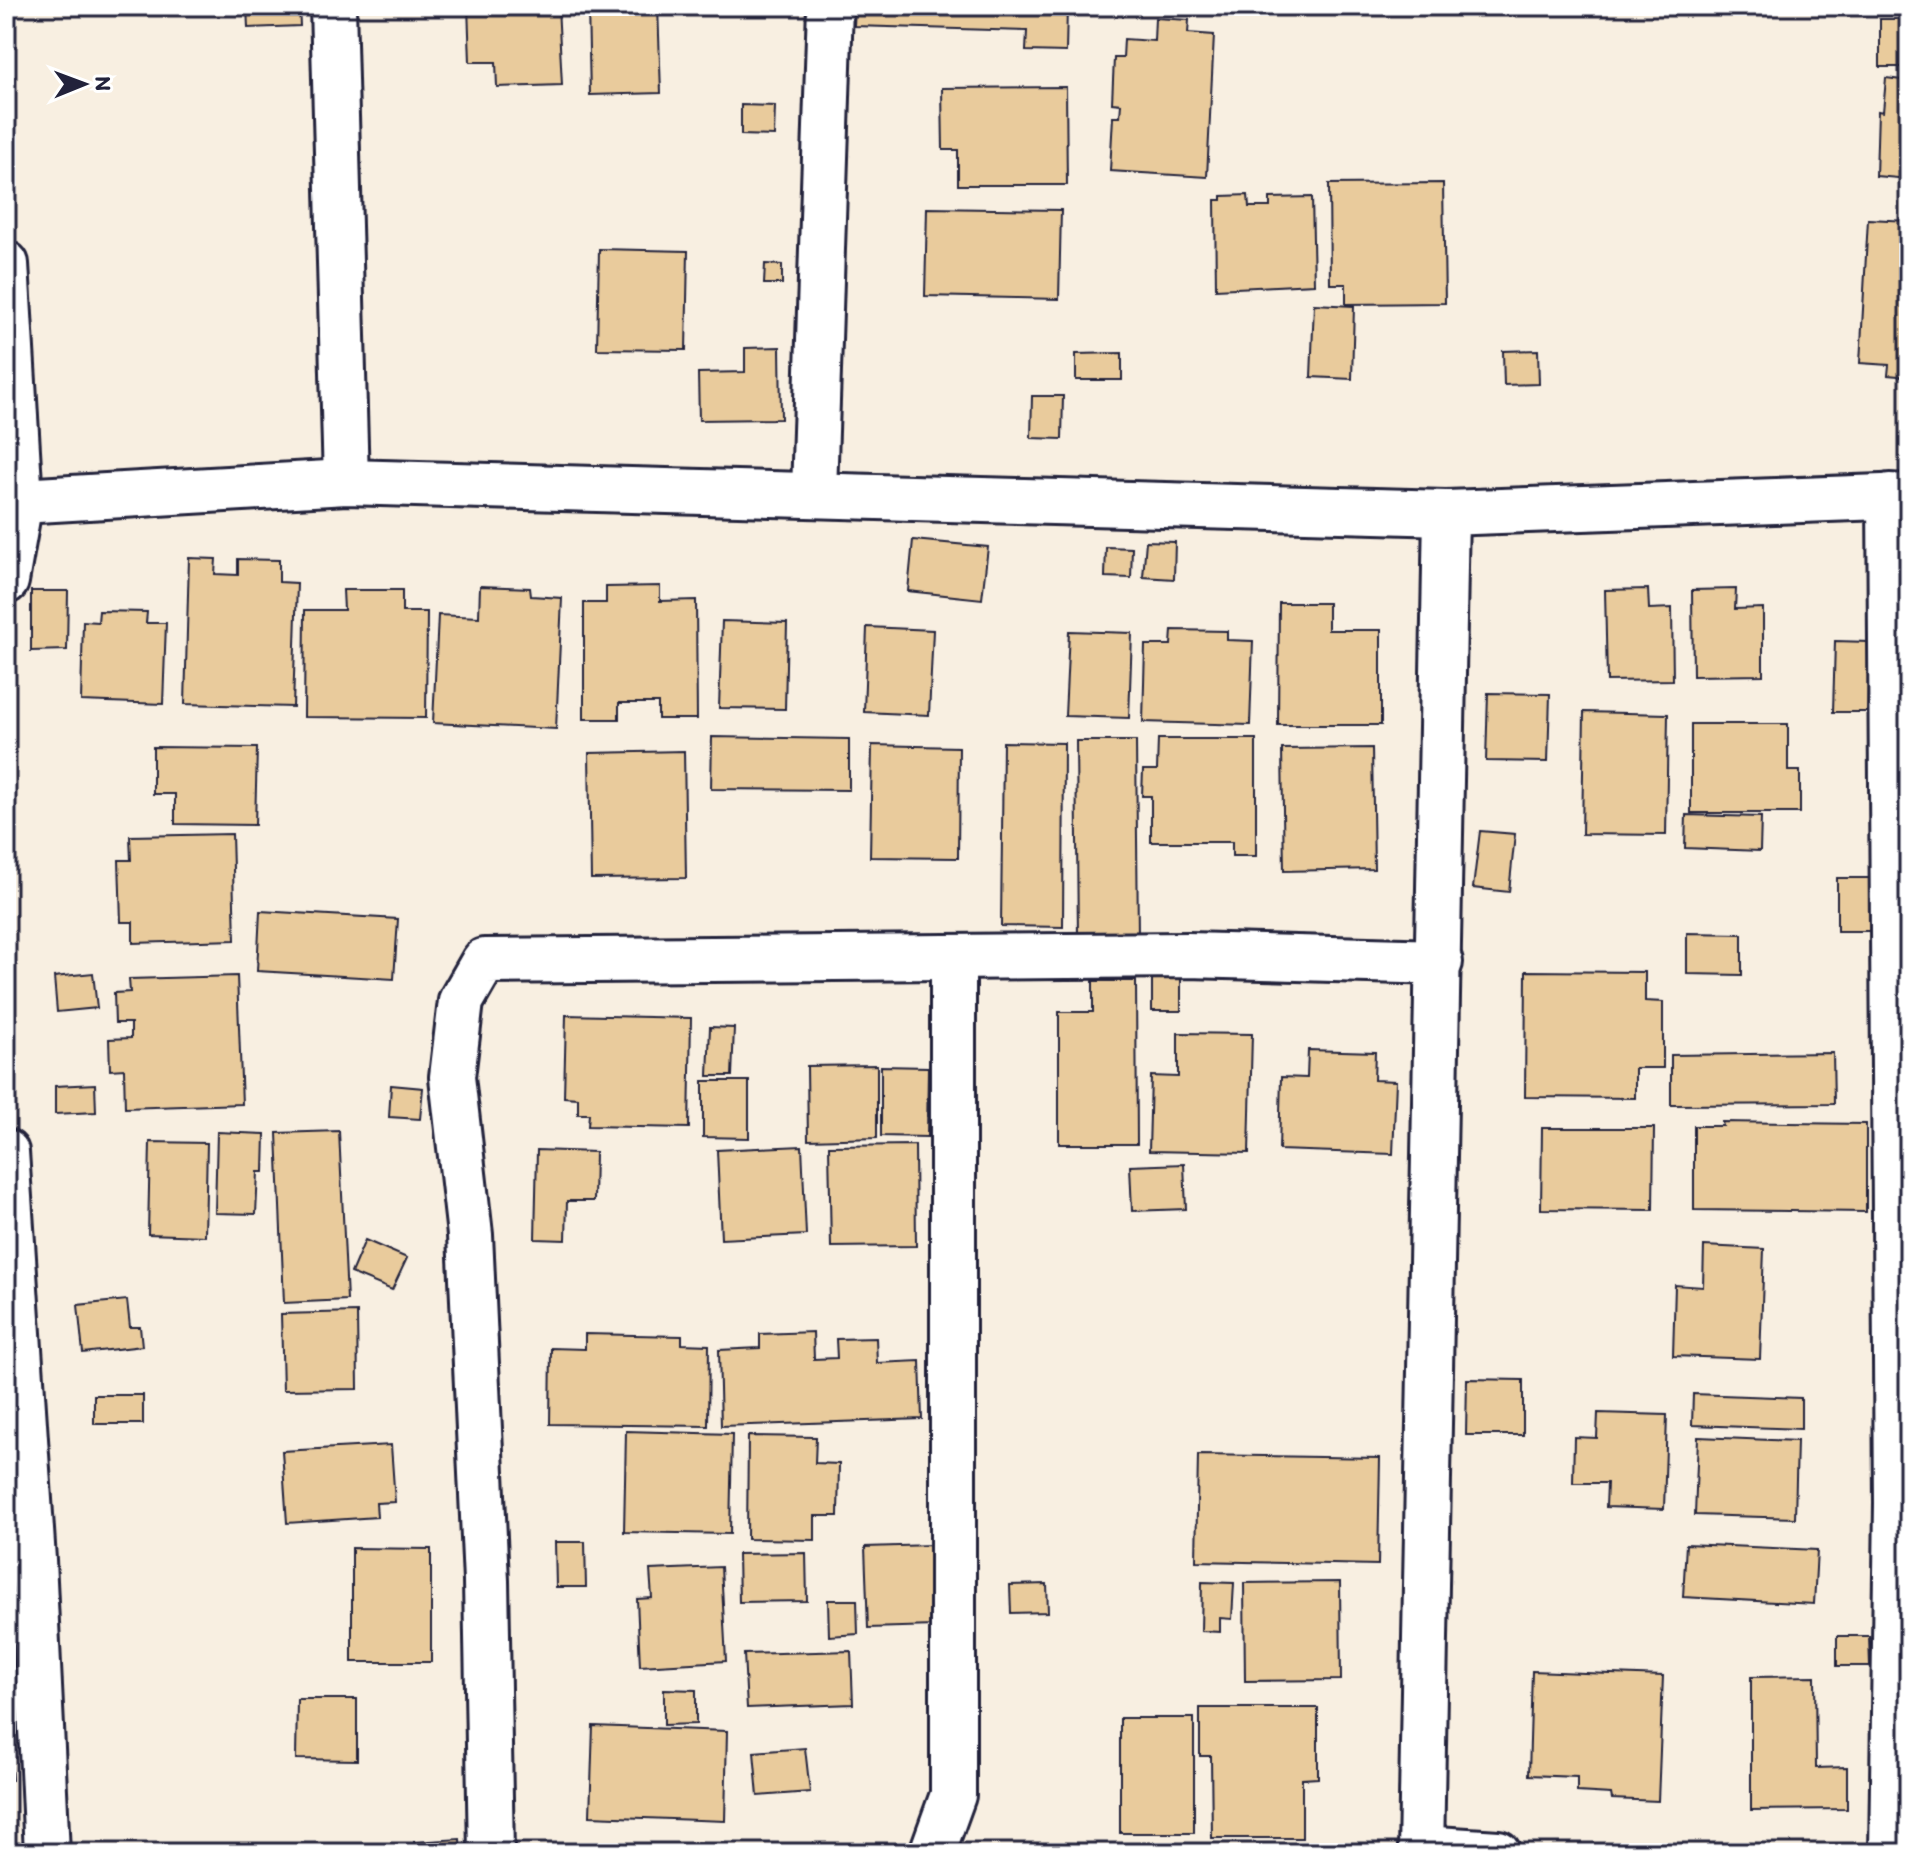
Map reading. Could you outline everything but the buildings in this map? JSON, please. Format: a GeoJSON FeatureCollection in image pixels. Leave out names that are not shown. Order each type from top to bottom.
{"type":"FeatureCollection","features":[{"type":"Feature","properties":{"kind":"street"},"geometry":{"type":"LineString","coordinates":[[333,6],[346,482]]}},
{"type":"Feature","properties":{"kind":"street"},"geometry":{"type":"LineString","coordinates":[[814,492],[830,6]]}},
{"type":"Feature","properties":{"kind":"street"},"geometry":{"type":"LineString","coordinates":[[6,264],[20,501],[6,581]]}},
{"type":"Feature","properties":{"kind":"street"},"geometry":{"type":"LineString","coordinates":[[20,501],[346,482],[814,492],[1446,513],[1900,496],[1897,1472],[1892,1853]]}},
{"type":"Feature","properties":{"kind":"street"},"geometry":{"type":"LineString","coordinates":[[1446,513],[1421,1850],[1498,1853]]}},
{"type":"Feature","properties":{"kind":"street"},"geometry":{"type":"LineString","coordinates":[[491,1853],[486,1581],[470,1235],[452,1077],[461,1001],[484,961],[953,960],[1188,955],[1440,962]]}},
{"type":"Feature","properties":{"kind":"street"},"geometry":{"type":"LineString","coordinates":[[932,1853],[953,1795],[953,960]]}},
{"type":"Feature","properties":{"kind":"street"},"geometry":{"type":"LineString","coordinates":[[6,1152],[20,1560],[47,1853]]}}]}
